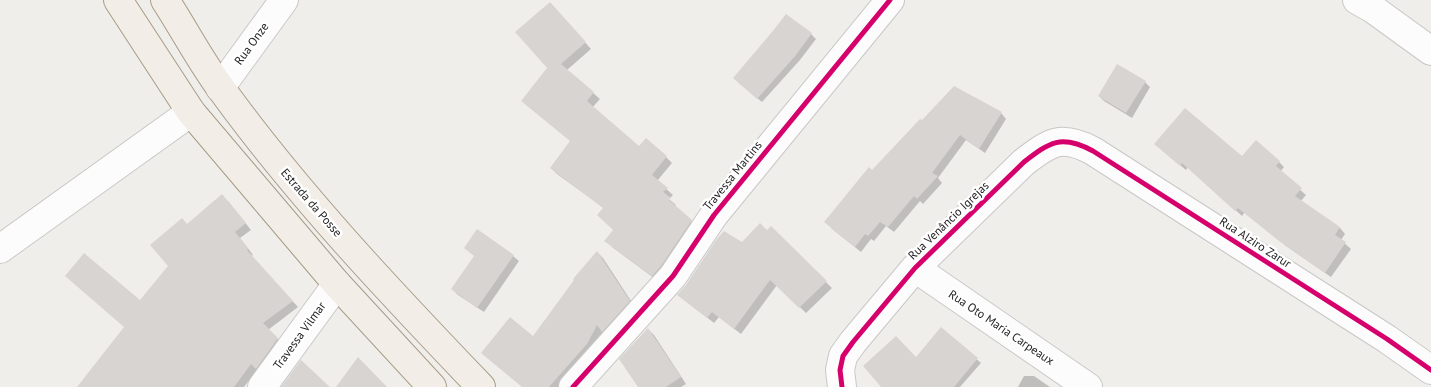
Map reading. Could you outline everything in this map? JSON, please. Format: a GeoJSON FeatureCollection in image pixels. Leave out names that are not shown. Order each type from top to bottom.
{"type":"FeatureCollection","features":[{"type":"Feature","properties":{"kind":"main road"},"geometry":{"type":"LineString","coordinates":[[118,0],[191,112],[337,284],[432,387]]}},
{"type":"Feature","properties":{"kind":"main road","name":"Estrada da Posse"},"geometry":{"type":"LineString","coordinates":[[165,0],[220,88],[281,168],[350,246],[481,387]]}},
{"type":"Feature","properties":{"kind":"street","name":"Rua Onze"},"geometry":{"type":"LineString","coordinates":[[220,88],[284,0]]}},
{"type":"Feature","properties":{"kind":"street","name":"Travessa Martins"},"geometry":{"type":"LineString","coordinates":[[573,387],[673,276],[714,214],[890,0]]}},
{"type":"Feature","properties":{"kind":"street"},"geometry":{"type":"LineString","coordinates":[[1357,0],[1373,9],[1431,51]]}},
{"type":"Feature","properties":{"kind":"street"},"geometry":{"type":"LineString","coordinates":[[0,249],[191,112]]}},
{"type":"Feature","properties":{"kind":"street","name":"Rua Venâncio Igrejas"},"geometry":{"type":"LineString","coordinates":[[842,387],[840,370],[844,356],[853,342],[915,268],[1024,162],[1055,142],[1065,141]]}},
{"type":"Feature","properties":{"kind":"street","name":"Rua Alziro Zarur"},"geometry":{"type":"LineString","coordinates":[[1065,141],[1079,144],[1093,152],[1387,339],[1431,370]]}},
{"type":"Feature","properties":{"kind":"street","name":"Rua Oto Maria Carpeaux"},"geometry":{"type":"LineString","coordinates":[[915,268],[1088,387]]}},
{"type":"Feature","properties":{"kind":"street","name":"Travessa Vilmar"},"geometry":{"type":"LineString","coordinates":[[262,387],[337,284]]}},
{"type":"Feature","properties":{"kind":"building"},"geometry":{"type":"Polygon","coordinates":[[[550,2],[586,42],[561,64],[594,92],[587,101],[639,146],[646,138],[667,156],[652,175],[668,188],[663,192],[671,198],[669,200],[692,220],[661,266],[652,276],[604,241],[613,230],[597,215],[603,208],[550,168],[570,141],[521,101],[547,68],[515,32],[550,2]]]}},
{"type":"Feature","properties":{"kind":"building"},"geometry":{"type":"Polygon","coordinates":[[[786,14],[812,33],[796,55],[757,99],[733,78],[786,14]]]}},
{"type":"Feature","properties":{"kind":"building"},"geometry":{"type":"Polygon","coordinates":[[[1117,64],[1146,81],[1126,113],[1098,96],[1117,64]]]}},
{"type":"Feature","properties":{"kind":"building"},"geometry":{"type":"Polygon","coordinates":[[[954,86],[1002,112],[979,149],[960,135],[932,173],[938,176],[917,199],[914,196],[888,227],[880,222],[868,236],[865,234],[855,247],[824,222],[869,167],[872,170],[954,86]]]}},
{"type":"Feature","properties":{"kind":"building"},"geometry":{"type":"Polygon","coordinates":[[[1185,108],[1242,156],[1256,140],[1280,161],[1276,166],[1302,188],[1295,196],[1340,227],[1335,235],[1346,242],[1325,273],[1279,241],[1238,208],[1235,211],[1182,163],[1180,166],[1154,144],[1185,108]]]}},
{"type":"Feature","properties":{"kind":"building"},"geometry":{"type":"Polygon","coordinates":[[[222,194],[246,223],[235,232],[248,248],[247,250],[293,301],[263,323],[278,338],[256,369],[251,364],[234,387],[77,387],[124,327],[65,276],[84,253],[140,300],[168,266],[150,245],[182,218],[187,224],[222,194]]]}},
{"type":"Feature","properties":{"kind":"building"},"geometry":{"type":"Polygon","coordinates":[[[760,223],[767,230],[771,226],[827,281],[799,308],[770,280],[734,329],[712,312],[707,318],[677,295],[724,231],[742,242],[760,223]]]}},
{"type":"Feature","properties":{"kind":"building"},"geometry":{"type":"Polygon","coordinates":[[[477,229],[514,255],[477,308],[451,289],[474,256],[464,248],[477,229]]]}},
{"type":"Feature","properties":{"kind":"building"},"geometry":{"type":"Polygon","coordinates":[[[597,251],[630,301],[602,332],[597,325],[587,344],[549,387],[522,387],[481,353],[510,317],[533,336],[573,279],[597,251]]]}},
{"type":"Feature","properties":{"kind":"building"},"geometry":{"type":"Polygon","coordinates":[[[941,327],[978,358],[954,387],[881,387],[863,366],[896,336],[916,357],[941,327]]]}},
{"type":"Feature","properties":{"kind":"building"},"geometry":{"type":"Polygon","coordinates":[[[648,328],[681,377],[666,387],[638,387],[619,359],[648,328]]]}},
{"type":"Feature","properties":{"kind":"building"},"geometry":{"type":"Polygon","coordinates":[[[358,357],[387,387],[336,387],[358,357]]]}},
{"type":"Feature","properties":{"kind":"building"},"geometry":{"type":"Polygon","coordinates":[[[301,360],[330,387],[281,387],[301,360]]]}},
{"type":"Feature","properties":{"kind":"cycle path"},"geometry":{"type":"LineString","coordinates":[[573,387],[673,276],[714,215],[890,0]]}},
{"type":"Feature","properties":{"kind":"cycle path"},"geometry":{"type":"LineString","coordinates":[[842,387],[840,370],[843,356],[915,268],[1024,162],[1041,149],[1064,142],[1082,146],[1093,151],[1387,339],[1431,370]]}}]}
